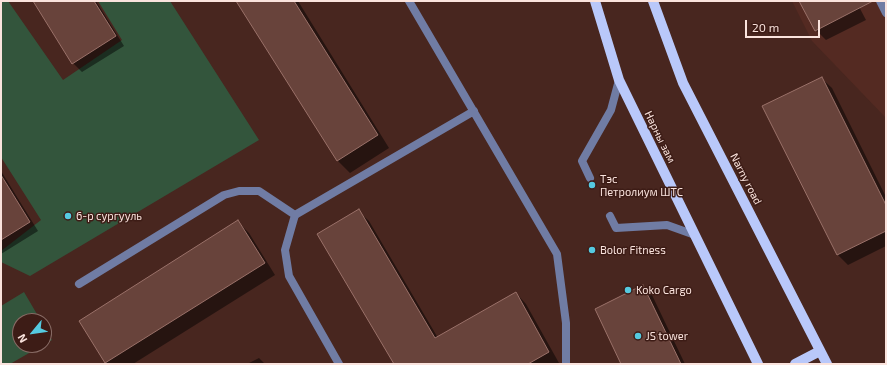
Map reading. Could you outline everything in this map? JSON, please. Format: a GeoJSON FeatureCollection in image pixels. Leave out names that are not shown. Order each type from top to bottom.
{"type":"FeatureCollection","features":[{"type":"Feature","properties":{"kind":"main road","name":"Нарны зам"},"geometry":{"type":"LineString","coordinates":[[595,1],[619,80],[758,364]]}},
{"type":"Feature","properties":{"kind":"main road","name":"Narny road"},"geometry":{"type":"LineString","coordinates":[[653,1],[683,83],[827,364]]}},
{"type":"Feature","properties":{"kind":"main road"},"geometry":{"type":"LineString","coordinates":[[795,364],[820,351]]}},
{"type":"Feature","properties":{"kind":"street"},"geometry":{"type":"LineString","coordinates":[[409,1],[557,254],[566,323],[566,364]]}},
{"type":"Feature","properties":{"kind":"street"},"geometry":{"type":"LineString","coordinates":[[880,1],[886,13]]}},
{"type":"Feature","properties":{"kind":"street"},"geometry":{"type":"LineString","coordinates":[[590,178],[582,161],[611,110],[619,80]]}},
{"type":"Feature","properties":{"kind":"street"},"geometry":{"type":"LineString","coordinates":[[338,364],[289,276],[285,250],[295,215],[474,110]]}},
{"type":"Feature","properties":{"kind":"street"},"geometry":{"type":"LineString","coordinates":[[79,284],[224,195],[239,191],[259,191],[295,215]]}},
{"type":"Feature","properties":{"kind":"street"},"geometry":{"type":"LineString","coordinates":[[610,216],[616,228],[667,225],[695,235]]}},
{"type":"Feature","properties":{"kind":"shaded area"},"geometry":{"type":"Polygon","coordinates":[[[792,1],[886,1],[886,118],[812,41],[792,1]]]}},
{"type":"Feature","properties":{"kind":"green space","name":"6-р сургууль"},"geometry":{"type":"Polygon","coordinates":[[[1,1],[8,1],[63,80],[122,40],[98,1],[170,1],[259,140],[30,276],[1,262],[1,251],[41,220],[1,157],[1,1]]]}},
{"type":"Feature","properties":{"kind":"green space"},"geometry":{"type":"Polygon","coordinates":[[[24,292],[36,313],[12,313],[12,353],[29,353],[10,364],[1,364],[1,306],[24,292]]]}},
{"type":"Feature","properties":{"kind":"building"},"geometry":{"type":"Polygon","coordinates":[[[33,1],[94,1],[116,36],[72,64],[33,1]]]}},
{"type":"Feature","properties":{"kind":"building"},"geometry":{"type":"Polygon","coordinates":[[[236,1],[294,1],[378,135],[337,161],[236,1]]]}},
{"type":"Feature","properties":{"kind":"building"},"geometry":{"type":"Polygon","coordinates":[[[799,1],[873,1],[815,31],[799,1]]]}},
{"type":"Feature","properties":{"kind":"building"},"geometry":{"type":"Polygon","coordinates":[[[822,77],[886,205],[886,231],[837,255],[762,106],[822,77]]]}},
{"type":"Feature","properties":{"kind":"building"},"geometry":{"type":"Polygon","coordinates":[[[1,175],[30,222],[1,240],[1,175]]]}},
{"type":"Feature","properties":{"kind":"building"},"geometry":{"type":"Polygon","coordinates":[[[359,209],[435,338],[516,292],[549,352],[528,364],[394,364],[317,234],[359,209]]]}},
{"type":"Feature","properties":{"kind":"building"},"geometry":{"type":"Polygon","coordinates":[[[238,220],[265,263],[105,363],[79,321],[238,220]]]}},
{"type":"Feature","properties":{"kind":"building","name":"JS tower"},"geometry":{"type":"Polygon","coordinates":[[[643,285],[681,364],[621,364],[595,309],[643,285]]]}},
{"type":"Feature","properties":{"kind":"place","name":"Тэс Петролиум ШТС"},"geometry":{"type":"Point","coordinates":[592,185]}},
{"type":"Feature","properties":{"kind":"place","name":"6-р сургууль"},"geometry":{"type":"Point","coordinates":[68,216]}},
{"type":"Feature","properties":{"kind":"place","name":"Bolor Fitness"},"geometry":{"type":"Point","coordinates":[592,250]}},
{"type":"Feature","properties":{"kind":"place","name":"Koko Cargo"},"geometry":{"type":"Point","coordinates":[628,290]}},
{"type":"Feature","properties":{"kind":"place","name":"JS tower"},"geometry":{"type":"Point","coordinates":[638,336]}}]}
